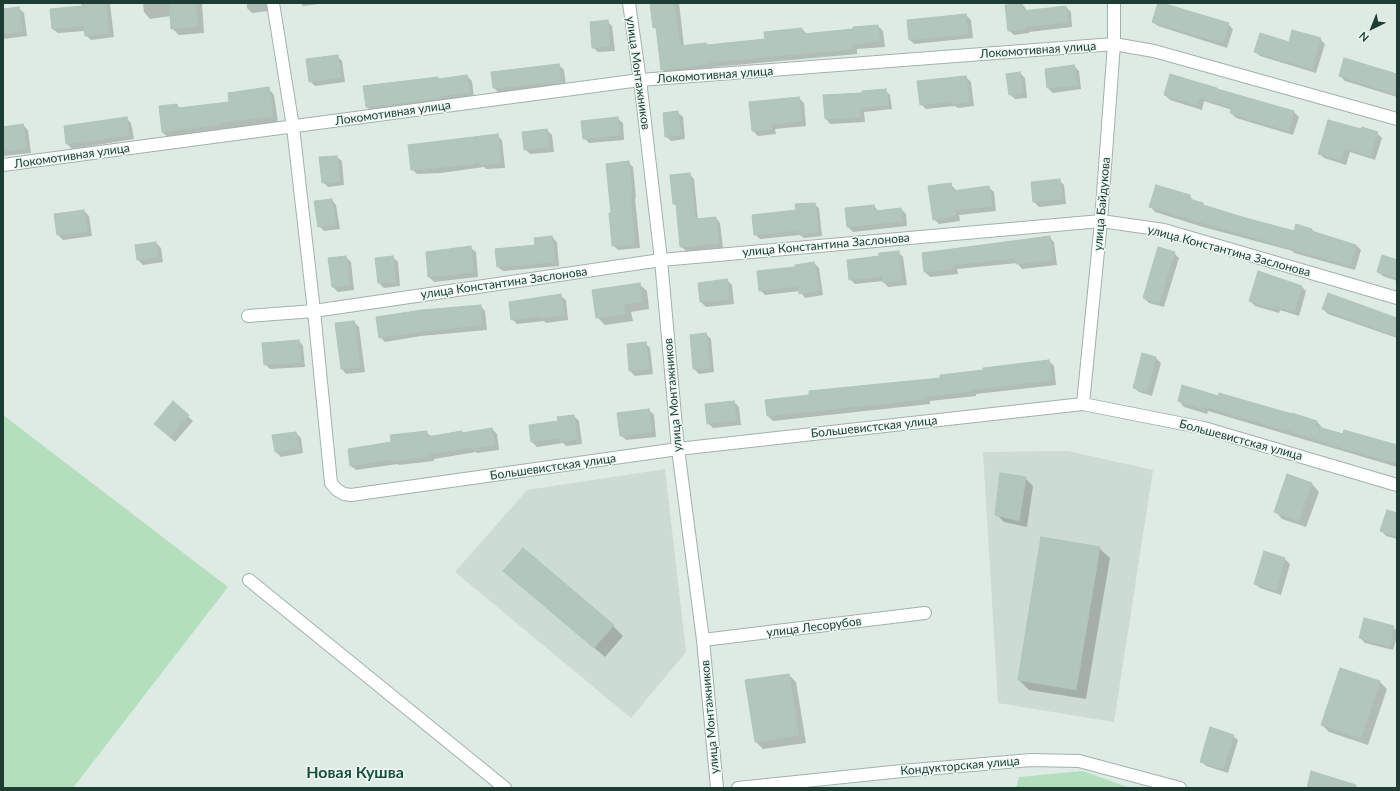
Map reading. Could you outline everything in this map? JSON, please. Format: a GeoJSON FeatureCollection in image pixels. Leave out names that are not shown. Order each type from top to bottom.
{"type":"FeatureCollection","features":[{"type":"Feature","properties":{"kind":"street"},"geometry":{"type":"LineString","coordinates":[[272,3],[293,127],[314,311]]}},
{"type":"Feature","properties":{"kind":"street","name":"улица Монтажников"},"geometry":{"type":"LineString","coordinates":[[628,3],[640,80],[661,260],[678,449],[702,640],[717,788]]}},
{"type":"Feature","properties":{"kind":"street","name":"улица Байдукова"},"geometry":{"type":"LineString","coordinates":[[1083,404],[1102,221],[1114,44],[1114,3]]}},
{"type":"Feature","properties":{"kind":"street","name":"Локомотивная улица"},"geometry":{"type":"LineString","coordinates":[[3,165],[640,80],[1114,44],[1154,51],[1397,119]]}},
{"type":"Feature","properties":{"kind":"street","name":"улица Константина Заслонова"},"geometry":{"type":"LineString","coordinates":[[248,316],[314,311],[661,260],[1102,221],[1164,230],[1397,298]]}},
{"type":"Feature","properties":{"kind":"street","name":"Большевистская улица"},"geometry":{"type":"LineString","coordinates":[[314,311],[331,483],[337,490],[344,494],[350,495],[678,449],[1083,404],[1204,428],[1397,485]]}},
{"type":"Feature","properties":{"kind":"street"},"geometry":{"type":"LineString","coordinates":[[249,580],[505,788]]}},
{"type":"Feature","properties":{"kind":"street","name":"улица Лесорубов"},"geometry":{"type":"LineString","coordinates":[[702,640],[925,613]]}},
{"type":"Feature","properties":{"kind":"street","name":"Кондукторская улица"},"geometry":{"type":"LineString","coordinates":[[738,788],[902,771],[1031,760],[1079,761],[1180,788]]}},
{"type":"Feature","properties":{"kind":"shaded area"},"geometry":{"type":"Polygon","coordinates":[[[1068,451],[1153,470],[1114,722],[998,703],[983,452],[1068,451]]]}},
{"type":"Feature","properties":{"kind":"shaded area"},"geometry":{"type":"Polygon","coordinates":[[[665,469],[686,652],[631,718],[455,572],[527,490],[665,469]]]}},
{"type":"Feature","properties":{"kind":"green space"},"geometry":{"type":"Polygon","coordinates":[[[3,415],[228,587],[73,788],[3,788],[3,415]]]}},
{"type":"Feature","properties":{"kind":"green space"},"geometry":{"type":"Polygon","coordinates":[[[1083,771],[1130,788],[1016,788],[1019,777],[1083,771]]]}},
{"type":"Feature","properties":{"kind":"building"},"geometry":{"type":"Polygon","coordinates":[[[81,3],[106,3],[109,33],[85,36],[84,26],[52,29],[50,9],[82,6],[81,3]]]}},
{"type":"Feature","properties":{"kind":"building"},"geometry":{"type":"Polygon","coordinates":[[[169,3],[196,3],[198,26],[171,29],[169,3]]]}},
{"type":"Feature","properties":{"kind":"building"},"geometry":{"type":"Polygon","coordinates":[[[650,3],[674,3],[680,46],[706,43],[707,45],[765,39],[764,32],[802,28],[803,34],[878,25],[880,41],[852,44],[852,49],[709,62],[709,64],[661,70],[656,27],[653,28],[650,3]]]}},
{"type":"Feature","properties":{"kind":"building"},"geometry":{"type":"Polygon","coordinates":[[[1022,3],[1023,11],[1066,6],[1068,22],[1025,27],[1025,29],[1008,31],[1005,5],[1022,3]]]}},
{"type":"Feature","properties":{"kind":"building"},"geometry":{"type":"Polygon","coordinates":[[[1158,3],[1229,23],[1223,43],[1152,22],[1158,3]]]}},
{"type":"Feature","properties":{"kind":"building"},"geometry":{"type":"Polygon","coordinates":[[[19,7],[23,31],[3,34],[3,9],[19,7]]]}},
{"type":"Feature","properties":{"kind":"building"},"geometry":{"type":"Polygon","coordinates":[[[966,14],[968,34],[909,40],[907,20],[966,14]]]}},
{"type":"Feature","properties":{"kind":"building"},"geometry":{"type":"Polygon","coordinates":[[[608,20],[610,46],[592,48],[590,22],[608,20]]]}},
{"type":"Feature","properties":{"kind":"building"},"geometry":{"type":"Polygon","coordinates":[[[1292,30],[1321,38],[1312,69],[1254,52],[1260,33],[1289,42],[1292,30]]]}},
{"type":"Feature","properties":{"kind":"building"},"geometry":{"type":"Polygon","coordinates":[[[338,55],[341,77],[309,82],[306,59],[338,55]]]}},
{"type":"Feature","properties":{"kind":"building"},"geometry":{"type":"Polygon","coordinates":[[[1344,58],[1397,74],[1397,85],[1394,94],[1339,76],[1344,58]]]}},
{"type":"Feature","properties":{"kind":"building"},"geometry":{"type":"Polygon","coordinates":[[[559,64],[561,82],[493,88],[491,72],[559,64]]]}},
{"type":"Feature","properties":{"kind":"building"},"geometry":{"type":"Polygon","coordinates":[[[1074,65],[1077,85],[1047,88],[1045,69],[1074,65]]]}},
{"type":"Feature","properties":{"kind":"building"},"geometry":{"type":"Polygon","coordinates":[[[1020,72],[1023,93],[1009,95],[1006,74],[1020,72]]]}},
{"type":"Feature","properties":{"kind":"building"},"geometry":{"type":"Polygon","coordinates":[[[1170,74],[1294,111],[1288,131],[1230,113],[1231,107],[1199,97],[1197,105],[1164,95],[1170,74]]]}},
{"type":"Feature","properties":{"kind":"building"},"geometry":{"type":"Polygon","coordinates":[[[467,75],[470,92],[440,96],[440,98],[366,107],[363,86],[467,75]]]}},
{"type":"Feature","properties":{"kind":"building"},"geometry":{"type":"Polygon","coordinates":[[[966,76],[969,102],[952,104],[952,101],[920,105],[917,81],[966,76]]]}},
{"type":"Feature","properties":{"kind":"building"},"geometry":{"type":"Polygon","coordinates":[[[269,87],[273,116],[162,132],[159,106],[177,104],[178,108],[229,102],[228,93],[269,87]]]}},
{"type":"Feature","properties":{"kind":"building"},"geometry":{"type":"Polygon","coordinates":[[[886,89],[888,105],[860,108],[860,117],[825,119],[823,95],[862,93],[862,91],[886,89]]]}},
{"type":"Feature","properties":{"kind":"building"},"geometry":{"type":"Polygon","coordinates":[[[799,97],[802,121],[771,124],[772,129],[752,131],[749,102],[799,97]]]}},
{"type":"Feature","properties":{"kind":"building"},"geometry":{"type":"Polygon","coordinates":[[[678,111],[681,135],[665,137],[663,113],[678,111]]]}},
{"type":"Feature","properties":{"kind":"building"},"geometry":{"type":"Polygon","coordinates":[[[127,117],[129,135],[66,144],[64,126],[127,117]]]}},
{"type":"Feature","properties":{"kind":"building"},"geometry":{"type":"Polygon","coordinates":[[[618,117],[620,135],[583,139],[581,121],[618,117]]]}},
{"type":"Feature","properties":{"kind":"building"},"geometry":{"type":"Polygon","coordinates":[[[1328,120],[1378,132],[1370,156],[1345,148],[1341,160],[1318,154],[1328,120]]]}},
{"type":"Feature","properties":{"kind":"building"},"geometry":{"type":"Polygon","coordinates":[[[23,124],[27,148],[3,151],[3,127],[23,124]]]}},
{"type":"Feature","properties":{"kind":"building"},"geometry":{"type":"Polygon","coordinates":[[[547,129],[549,147],[524,150],[522,132],[547,129]]]}},
{"type":"Feature","properties":{"kind":"building"},"geometry":{"type":"Polygon","coordinates":[[[498,134],[501,163],[480,165],[480,163],[411,170],[408,145],[498,134]]]}},
{"type":"Feature","properties":{"kind":"building"},"geometry":{"type":"Polygon","coordinates":[[[337,156],[340,181],[322,183],[319,157],[337,156]]]}},
{"type":"Feature","properties":{"kind":"building"},"geometry":{"type":"Polygon","coordinates":[[[629,161],[632,194],[630,194],[635,244],[612,246],[609,213],[611,213],[606,164],[629,161]]]}},
{"type":"Feature","properties":{"kind":"building"},"geometry":{"type":"Polygon","coordinates":[[[690,173],[695,219],[716,217],[719,243],[680,247],[676,204],[673,204],[670,175],[690,173]]]}},
{"type":"Feature","properties":{"kind":"building"},"geometry":{"type":"Polygon","coordinates":[[[1060,179],[1062,199],[1033,202],[1031,182],[1060,179]]]}},
{"type":"Feature","properties":{"kind":"building"},"geometry":{"type":"Polygon","coordinates":[[[951,183],[952,191],[989,186],[992,206],[955,210],[955,216],[933,220],[928,186],[951,183]]]}},
{"type":"Feature","properties":{"kind":"building"},"geometry":{"type":"Polygon","coordinates":[[[1156,185],[1190,195],[1189,199],[1203,203],[1203,205],[1242,217],[1294,231],[1296,224],[1312,229],[1312,231],[1356,245],[1350,266],[1149,207],[1156,185]]]}},
{"type":"Feature","properties":{"kind":"building"},"geometry":{"type":"Polygon","coordinates":[[[332,199],[336,224],[318,227],[314,201],[332,199]]]}},
{"type":"Feature","properties":{"kind":"building"},"geometry":{"type":"Polygon","coordinates":[[[815,203],[818,232],[798,234],[798,230],[754,235],[752,215],[796,210],[795,204],[815,203]]]}},
{"type":"Feature","properties":{"kind":"building"},"geometry":{"type":"Polygon","coordinates":[[[874,205],[875,211],[901,208],[903,221],[847,227],[845,208],[874,205]]]}},
{"type":"Feature","properties":{"kind":"building"},"geometry":{"type":"Polygon","coordinates":[[[84,210],[87,232],[57,235],[54,214],[84,210]]]}},
{"type":"Feature","properties":{"kind":"building"},"geometry":{"type":"Polygon","coordinates":[[[552,236],[555,262],[497,267],[495,249],[535,245],[534,238],[552,236]]]}},
{"type":"Feature","properties":{"kind":"building"},"geometry":{"type":"Polygon","coordinates":[[[1050,236],[1052,260],[1016,264],[1015,258],[953,265],[953,269],[924,272],[922,253],[1050,236]]]}},
{"type":"Feature","properties":{"kind":"building"},"geometry":{"type":"Polygon","coordinates":[[[156,242],[158,257],[137,260],[135,245],[156,242]]]}},
{"type":"Feature","properties":{"kind":"building"},"geometry":{"type":"Polygon","coordinates":[[[471,246],[474,272],[428,277],[426,252],[471,246]]]}},
{"type":"Feature","properties":{"kind":"building"},"geometry":{"type":"Polygon","coordinates":[[[1158,247],[1175,252],[1159,303],[1143,298],[1158,247]]]}},
{"type":"Feature","properties":{"kind":"building"},"geometry":{"type":"Polygon","coordinates":[[[899,251],[902,280],[883,283],[882,276],[849,280],[847,260],[879,256],[879,253],[899,251]]]}},
{"type":"Feature","properties":{"kind":"building"},"geometry":{"type":"Polygon","coordinates":[[[1382,255],[1397,260],[1397,278],[1377,272],[1382,255]]]}},
{"type":"Feature","properties":{"kind":"building"},"geometry":{"type":"Polygon","coordinates":[[[346,256],[350,285],[332,287],[328,258],[346,256]]]}},
{"type":"Feature","properties":{"kind":"building"},"geometry":{"type":"Polygon","coordinates":[[[393,256],[396,282],[378,283],[375,258],[393,256]]]}},
{"type":"Feature","properties":{"kind":"building"},"geometry":{"type":"Polygon","coordinates":[[[814,262],[819,290],[799,294],[798,286],[759,291],[757,271],[795,267],[795,265],[814,262]]]}},
{"type":"Feature","properties":{"kind":"building"},"geometry":{"type":"Polygon","coordinates":[[[1258,271],[1302,286],[1294,312],[1275,306],[1274,309],[1249,301],[1258,271]]]}},
{"type":"Feature","properties":{"kind":"building"},"geometry":{"type":"Polygon","coordinates":[[[727,279],[729,299],[700,302],[698,283],[727,279]]]}},
{"type":"Feature","properties":{"kind":"building"},"geometry":{"type":"Polygon","coordinates":[[[640,283],[642,302],[624,304],[626,314],[596,318],[592,290],[640,283]]]}},
{"type":"Feature","properties":{"kind":"building"},"geometry":{"type":"Polygon","coordinates":[[[1328,293],[1397,318],[1397,336],[1322,309],[1328,293]]]}},
{"type":"Feature","properties":{"kind":"building"},"geometry":{"type":"Polygon","coordinates":[[[561,294],[564,315],[540,318],[540,316],[511,320],[509,302],[561,294]]]}},
{"type":"Feature","properties":{"kind":"building"},"geometry":{"type":"Polygon","coordinates":[[[481,305],[482,325],[416,332],[379,338],[376,317],[422,310],[481,305]]]}},
{"type":"Feature","properties":{"kind":"building"},"geometry":{"type":"Polygon","coordinates":[[[354,321],[360,367],[341,369],[335,323],[354,321]]]}},
{"type":"Feature","properties":{"kind":"building"},"geometry":{"type":"Polygon","coordinates":[[[706,333],[710,368],[693,369],[690,335],[706,333]]]}},
{"type":"Feature","properties":{"kind":"building"},"geometry":{"type":"Polygon","coordinates":[[[299,340],[301,362],[264,365],[262,343],[299,340]]]}},
{"type":"Feature","properties":{"kind":"building"},"geometry":{"type":"Polygon","coordinates":[[[646,342],[649,369],[629,371],[627,344],[646,342]]]}},
{"type":"Feature","properties":{"kind":"building"},"geometry":{"type":"Polygon","coordinates":[[[1142,353],[1156,357],[1147,392],[1133,388],[1142,353]]]}},
{"type":"Feature","properties":{"kind":"building"},"geometry":{"type":"Polygon","coordinates":[[[1049,360],[1052,380],[925,397],[926,399],[767,416],[765,400],[809,395],[809,391],[940,378],[940,375],[1049,360]]]}},
{"type":"Feature","properties":{"kind":"building"},"geometry":{"type":"Polygon","coordinates":[[[1182,385],[1218,396],[1219,393],[1292,413],[1317,421],[1315,426],[1343,434],[1344,430],[1397,445],[1397,463],[1203,406],[1202,409],[1178,401],[1182,385]]]}},
{"type":"Feature","properties":{"kind":"building"},"geometry":{"type":"Polygon","coordinates":[[[173,401],[189,415],[170,437],[154,424],[173,401]]]}},
{"type":"Feature","properties":{"kind":"building"},"geometry":{"type":"Polygon","coordinates":[[[734,401],[736,420],[707,424],[705,404],[734,401]]]}},
{"type":"Feature","properties":{"kind":"building"},"geometry":{"type":"Polygon","coordinates":[[[649,409],[652,432],[620,436],[617,413],[649,409]]]}},
{"type":"Feature","properties":{"kind":"building"},"geometry":{"type":"Polygon","coordinates":[[[574,415],[577,439],[560,442],[560,438],[531,442],[529,425],[558,421],[557,417],[574,415]]]}},
{"type":"Feature","properties":{"kind":"building"},"geometry":{"type":"Polygon","coordinates":[[[492,428],[495,445],[471,449],[471,447],[429,454],[430,457],[393,461],[393,459],[350,466],[348,449],[391,442],[390,435],[427,431],[427,437],[492,428]]]}},
{"type":"Feature","properties":{"kind":"building"},"geometry":{"type":"Polygon","coordinates":[[[296,432],[299,449],[275,452],[272,435],[296,432]]]}},
{"type":"Feature","properties":{"kind":"building"},"geometry":{"type":"Polygon","coordinates":[[[1000,473],[1026,477],[1019,521],[995,515],[1000,473]]]}},
{"type":"Feature","properties":{"kind":"building"},"geometry":{"type":"Polygon","coordinates":[[[1287,474],[1312,483],[1299,521],[1274,512],[1287,474]]]}},
{"type":"Feature","properties":{"kind":"building"},"geometry":{"type":"Polygon","coordinates":[[[1387,510],[1397,513],[1397,536],[1380,531],[1387,510]]]}},
{"type":"Feature","properties":{"kind":"building"},"geometry":{"type":"Polygon","coordinates":[[[1041,537],[1100,547],[1076,690],[1018,680],[1041,537]]]}},
{"type":"Feature","properties":{"kind":"building"},"geometry":{"type":"Polygon","coordinates":[[[523,548],[614,625],[594,648],[503,571],[523,548]]]}},
{"type":"Feature","properties":{"kind":"building"},"geometry":{"type":"Polygon","coordinates":[[[1264,551],[1285,558],[1276,591],[1254,584],[1264,551]]]}},
{"type":"Feature","properties":{"kind":"building"},"geometry":{"type":"Polygon","coordinates":[[[1364,618],[1394,626],[1389,646],[1359,638],[1364,618]]]}},
{"type":"Feature","properties":{"kind":"building"},"geometry":{"type":"Polygon","coordinates":[[[1340,668],[1380,681],[1361,738],[1321,725],[1340,668]]]}},
{"type":"Feature","properties":{"kind":"building"},"geometry":{"type":"Polygon","coordinates":[[[789,674],[799,735],[755,742],[745,680],[789,674]]]}},
{"type":"Feature","properties":{"kind":"building"},"geometry":{"type":"Polygon","coordinates":[[[1210,727],[1234,735],[1223,769],[1200,762],[1210,727]]]}},
{"type":"Feature","properties":{"kind":"building"},"geometry":{"type":"Polygon","coordinates":[[[1311,771],[1356,785],[1356,788],[1307,788],[1311,771]]]}},
{"type":"Feature","properties":{"kind":"district","name":"Новая Кушва"},"geometry":{"type":"Point","coordinates":[355,773]}}]}
